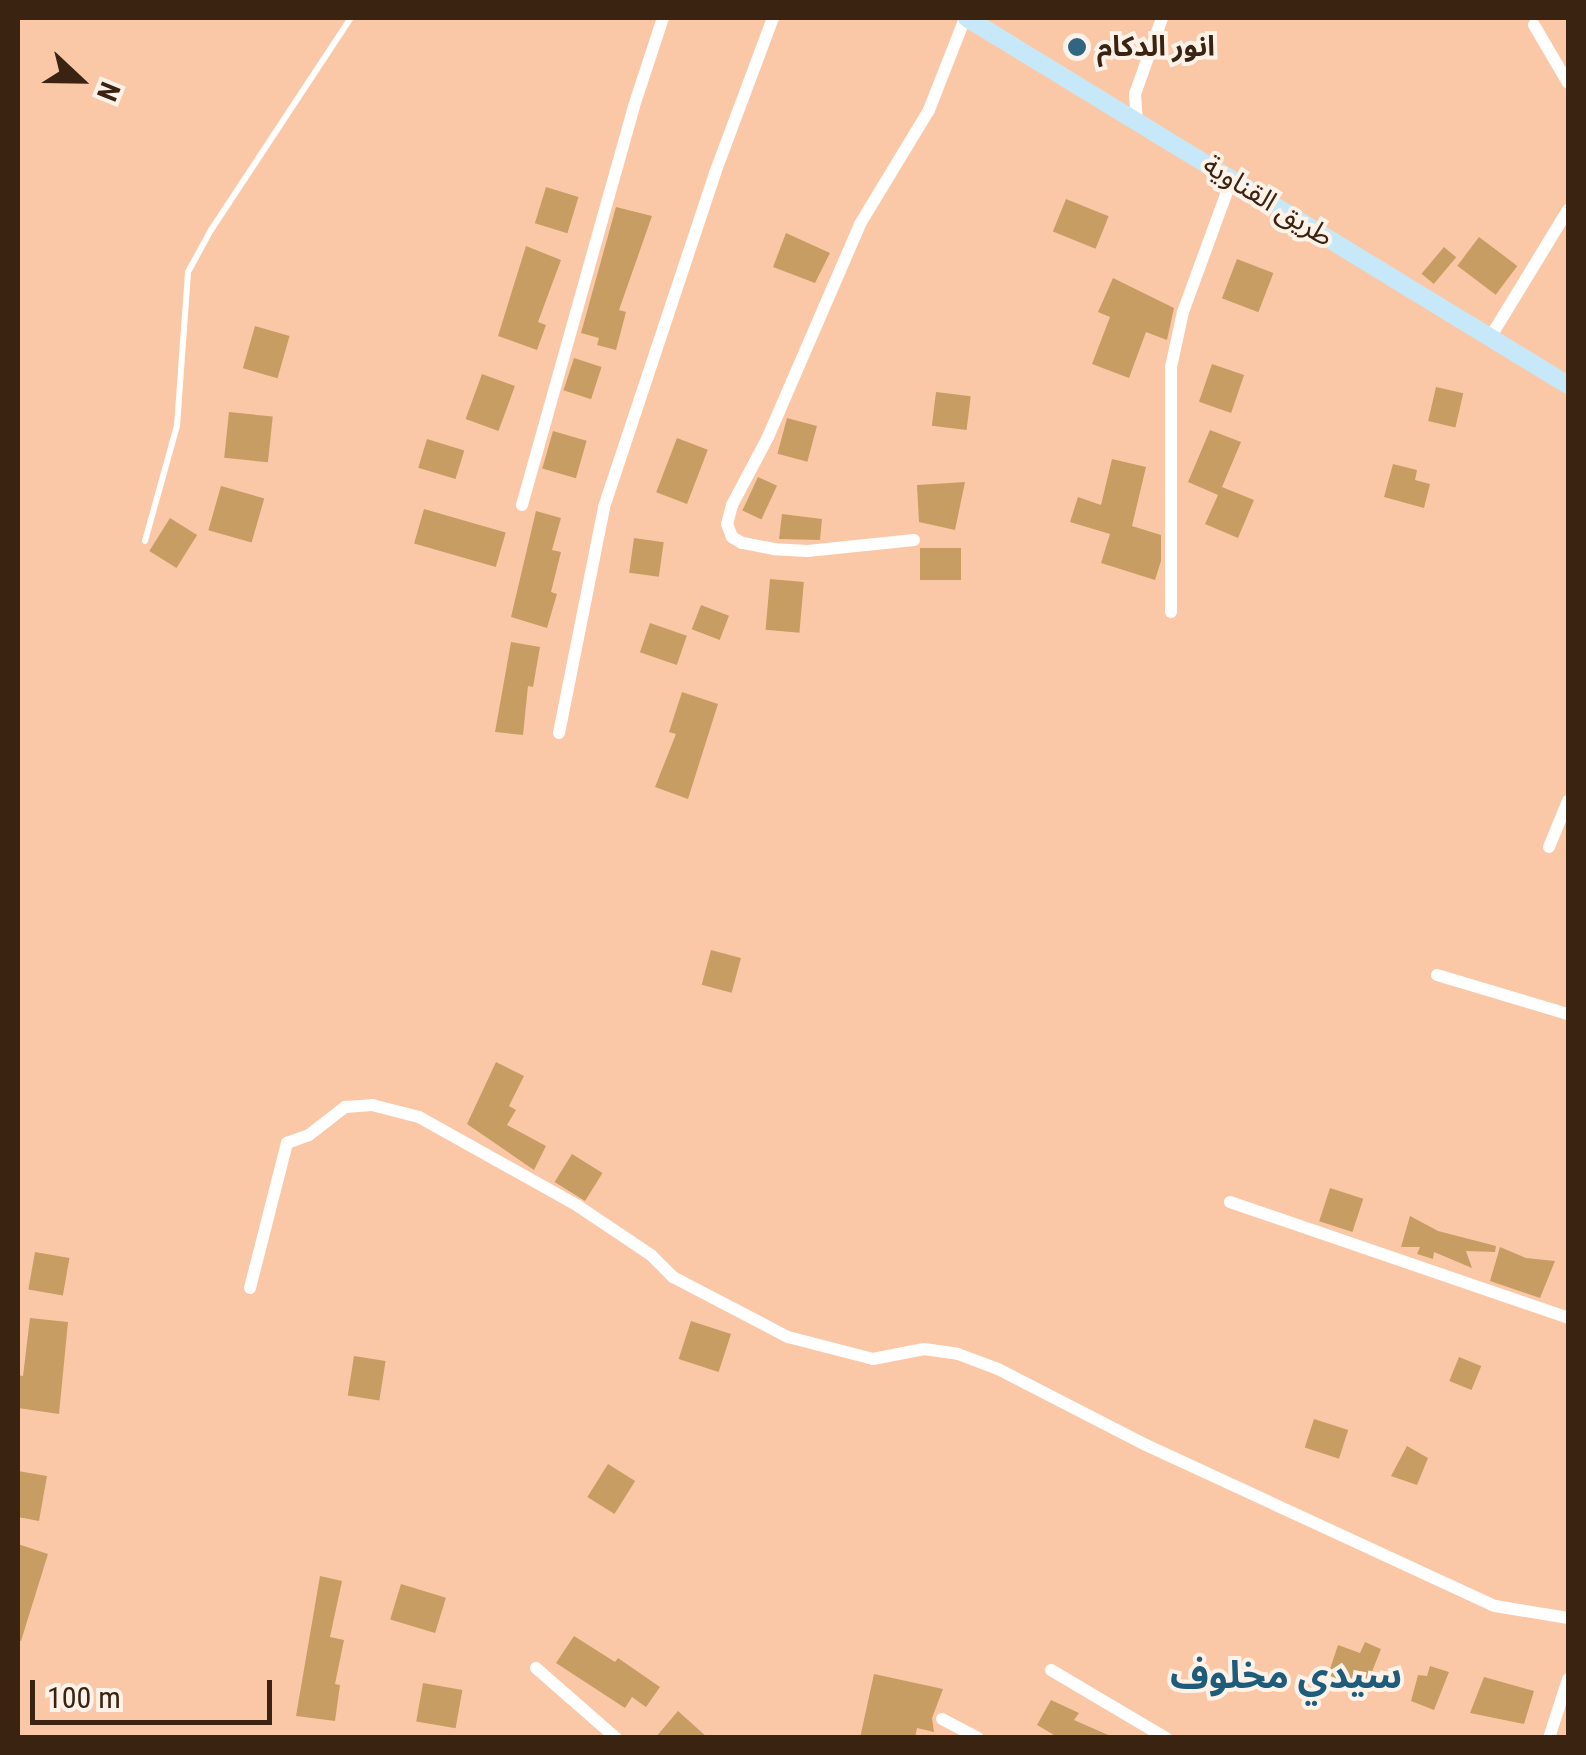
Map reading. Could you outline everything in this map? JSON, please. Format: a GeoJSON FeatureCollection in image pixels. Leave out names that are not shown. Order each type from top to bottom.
{"type":"FeatureCollection","features":[{"type":"Feature","properties":{"kind":"street"},"geometry":{"type":"LineString","coordinates":[[522,504],[642,76],[663,18]]}},
{"type":"Feature","properties":{"kind":"street"},"geometry":{"type":"LineString","coordinates":[[559,734],[604,507],[715,174],[773,18]]}},
{"type":"Feature","properties":{"kind":"street"},"geometry":{"type":"LineString","coordinates":[[914,540],[808,551],[774,549],[732,537],[728,524],[732,505],[768,436],[860,224],[928,110],[966,18]]}},
{"type":"Feature","properties":{"kind":"street","name":"طريق القناوية"},"geometry":{"type":"LineString","coordinates":[[966,18],[1568,385]]}},
{"type":"Feature","properties":{"kind":"street"},"geometry":{"type":"LineString","coordinates":[[1137,123],[1135,94],[1140,71],[1162,18]]}},
{"type":"Feature","properties":{"kind":"street"},"geometry":{"type":"LineString","coordinates":[[1534,24],[1568,83]]}},
{"type":"Feature","properties":{"kind":"street"},"geometry":{"type":"LineString","coordinates":[[1171,612],[1172,367],[1183,312],[1232,178]]}},
{"type":"Feature","properties":{"kind":"street"},"geometry":{"type":"LineString","coordinates":[[1491,336],[1568,210]]}},
{"type":"Feature","properties":{"kind":"street"},"geometry":{"type":"LineString","coordinates":[[1550,847],[1568,801]]}},
{"type":"Feature","properties":{"kind":"street"},"geometry":{"type":"LineString","coordinates":[[1438,975],[1568,1014]]}},
{"type":"Feature","properties":{"kind":"street"},"geometry":{"type":"LineString","coordinates":[[250,1288],[287,1144],[309,1135],[345,1107],[372,1105],[419,1118],[483,1153],[578,1206],[651,1255],[674,1277],[788,1336],[848,1356],[874,1359],[924,1349],[958,1354],[998,1369],[1146,1445],[1495,1606],[1568,1618]]}},
{"type":"Feature","properties":{"kind":"street"},"geometry":{"type":"LineString","coordinates":[[1230,1202],[1568,1318]]}},
{"type":"Feature","properties":{"kind":"street"},"geometry":{"type":"LineString","coordinates":[[536,1668],[616,1738]]}},
{"type":"Feature","properties":{"kind":"street"},"geometry":{"type":"LineString","coordinates":[[1051,1670],[1166,1738]]}},
{"type":"Feature","properties":{"kind":"street"},"geometry":{"type":"LineString","coordinates":[[1549,1738],[1568,1679]]}},
{"type":"Feature","properties":{"kind":"street"},"geometry":{"type":"LineString","coordinates":[[942,1719],[978,1738]]}},
{"type":"Feature","properties":{"kind":"lane"},"geometry":{"type":"LineString","coordinates":[[145,541],[178,426],[188,272],[210,230],[351,18]]}},
{"type":"Feature","properties":{"kind":"building"},"geometry":{"type":"Polygon","coordinates":[[[546,187],[579,197],[567,233],[535,223],[546,187]]]}},
{"type":"Feature","properties":{"kind":"building"},"geometry":{"type":"Polygon","coordinates":[[[1066,199],[1109,216],[1096,249],[1053,231],[1066,199]]]}},
{"type":"Feature","properties":{"kind":"building"},"geometry":{"type":"Polygon","coordinates":[[[616,207],[652,216],[619,310],[626,312],[616,350],[597,345],[599,338],[581,333],[616,207]]]}},
{"type":"Feature","properties":{"kind":"building"},"geometry":{"type":"Polygon","coordinates":[[[786,233],[830,253],[815,283],[773,267],[786,233]]]}},
{"type":"Feature","properties":{"kind":"building"},"geometry":{"type":"Polygon","coordinates":[[[1479,237],[1517,266],[1496,295],[1457,266],[1479,237]]]}},
{"type":"Feature","properties":{"kind":"building"},"geometry":{"type":"Polygon","coordinates":[[[526,246],[561,260],[538,322],[546,325],[537,350],[498,336],[526,246]]]}},
{"type":"Feature","properties":{"kind":"building"},"geometry":{"type":"Polygon","coordinates":[[[1444,247],[1456,257],[1434,284],[1422,274],[1444,247]]]}},
{"type":"Feature","properties":{"kind":"building"},"geometry":{"type":"Polygon","coordinates":[[[1237,259],[1273,273],[1258,312],[1222,298],[1237,259]]]}},
{"type":"Feature","properties":{"kind":"building"},"geometry":{"type":"Polygon","coordinates":[[[1113,278],[1174,308],[1167,340],[1146,332],[1129,378],[1092,364],[1110,317],[1098,312],[1113,278]]]}},
{"type":"Feature","properties":{"kind":"building"},"geometry":{"type":"Polygon","coordinates":[[[255,326],[290,336],[277,378],[243,368],[255,326]]]}},
{"type":"Feature","properties":{"kind":"building"},"geometry":{"type":"Polygon","coordinates":[[[574,358],[602,367],[591,399],[563,390],[574,358]]]}},
{"type":"Feature","properties":{"kind":"building"},"geometry":{"type":"Polygon","coordinates":[[[1212,364],[1244,375],[1231,413],[1199,402],[1212,364]]]}},
{"type":"Feature","properties":{"kind":"building"},"geometry":{"type":"Polygon","coordinates":[[[482,374],[515,386],[498,431],[466,419],[482,374]]]}},
{"type":"Feature","properties":{"kind":"building"},"geometry":{"type":"Polygon","coordinates":[[[1436,387],[1463,393],[1455,427],[1428,421],[1436,387]]]}},
{"type":"Feature","properties":{"kind":"building"},"geometry":{"type":"Polygon","coordinates":[[[936,392],[971,396],[967,430],[932,426],[936,392]]]}},
{"type":"Feature","properties":{"kind":"building"},"geometry":{"type":"Polygon","coordinates":[[[229,412],[273,417],[268,462],[224,458],[229,412]]]}},
{"type":"Feature","properties":{"kind":"building"},"geometry":{"type":"Polygon","coordinates":[[[787,418],[817,426],[807,462],[777,454],[787,418]]]}},
{"type":"Feature","properties":{"kind":"building"},"geometry":{"type":"Polygon","coordinates":[[[1210,430],[1241,442],[1222,487],[1254,500],[1238,538],[1205,524],[1218,495],[1188,482],[1210,430]]]}},
{"type":"Feature","properties":{"kind":"building"},"geometry":{"type":"Polygon","coordinates":[[[553,431],[587,441],[576,478],[542,468],[553,431]]]}},
{"type":"Feature","properties":{"kind":"building"},"geometry":{"type":"Polygon","coordinates":[[[677,438],[708,450],[687,504],[656,492],[677,438]]]}},
{"type":"Feature","properties":{"kind":"building"},"geometry":{"type":"Polygon","coordinates":[[[427,439],[464,450],[456,479],[418,468],[427,439]]]}},
{"type":"Feature","properties":{"kind":"building"},"geometry":{"type":"Polygon","coordinates":[[[1112,459],[1146,467],[1132,526],[1161,535],[1161,561],[1155,580],[1101,563],[1110,534],[1070,522],[1078,497],[1101,505],[1112,459]]]}},
{"type":"Feature","properties":{"kind":"building"},"geometry":{"type":"Polygon","coordinates":[[[1393,464],[1417,470],[1415,480],[1430,484],[1424,508],[1384,497],[1393,464]]]}},
{"type":"Feature","properties":{"kind":"building"},"geometry":{"type":"Polygon","coordinates":[[[758,477],[777,486],[761,519],[742,511],[758,477]]]}},
{"type":"Feature","properties":{"kind":"building"},"geometry":{"type":"Polygon","coordinates":[[[965,482],[955,530],[919,522],[917,485],[965,482]]]}},
{"type":"Feature","properties":{"kind":"building"},"geometry":{"type":"Polygon","coordinates":[[[221,486],[264,498],[252,543],[208,530],[221,486]]]}},
{"type":"Feature","properties":{"kind":"building"},"geometry":{"type":"Polygon","coordinates":[[[424,509],[506,532],[496,567],[414,544],[424,509]]]}},
{"type":"Feature","properties":{"kind":"building"},"geometry":{"type":"Polygon","coordinates":[[[536,511],[561,518],[552,550],[561,552],[551,592],[557,594],[547,628],[511,617],[536,511]]]}},
{"type":"Feature","properties":{"kind":"building"},"geometry":{"type":"Polygon","coordinates":[[[782,514],[822,519],[820,540],[779,539],[782,514]]]}},
{"type":"Feature","properties":{"kind":"building"},"geometry":{"type":"Polygon","coordinates":[[[170,518],[197,535],[176,568],[149,551],[170,518]]]}},
{"type":"Feature","properties":{"kind":"building"},"geometry":{"type":"Polygon","coordinates":[[[634,538],[664,542],[659,577],[629,573],[634,538]]]}},
{"type":"Feature","properties":{"kind":"building"},"geometry":{"type":"Polygon","coordinates":[[[920,548],[961,548],[961,580],[920,580],[920,548]]]}},
{"type":"Feature","properties":{"kind":"building"},"geometry":{"type":"Polygon","coordinates":[[[770,579],[804,582],[799,633],[766,630],[770,579]]]}},
{"type":"Feature","properties":{"kind":"building"},"geometry":{"type":"Polygon","coordinates":[[[701,605],[729,616],[720,640],[692,629],[701,605]]]}},
{"type":"Feature","properties":{"kind":"building"},"geometry":{"type":"Polygon","coordinates":[[[650,623],[687,636],[677,665],[640,652],[650,623]]]}},
{"type":"Feature","properties":{"kind":"building"},"geometry":{"type":"Polygon","coordinates":[[[511,642],[540,647],[533,687],[528,686],[523,735],[495,732],[511,642]]]}},
{"type":"Feature","properties":{"kind":"building"},"geometry":{"type":"Polygon","coordinates":[[[682,692],[718,704],[688,799],[655,787],[676,734],[669,732],[682,692]]]}},
{"type":"Feature","properties":{"kind":"building"},"geometry":{"type":"Polygon","coordinates":[[[711,950],[741,958],[732,993],[702,985],[711,950]]]}},
{"type":"Feature","properties":{"kind":"building"},"geometry":{"type":"Polygon","coordinates":[[[496,1062],[524,1076],[509,1106],[516,1110],[507,1125],[546,1146],[534,1170],[467,1124],[496,1062]]]}},
{"type":"Feature","properties":{"kind":"building"},"geometry":{"type":"Polygon","coordinates":[[[572,1154],[603,1173],[585,1201],[555,1182],[572,1154]]]}},
{"type":"Feature","properties":{"kind":"building"},"geometry":{"type":"Polygon","coordinates":[[[1330,1188],[1363,1199],[1352,1232],[1319,1221],[1330,1188]]]}},
{"type":"Feature","properties":{"kind":"building"},"geometry":{"type":"Polygon","coordinates":[[[1410,1216],[1438,1231],[1496,1246],[1495,1252],[1466,1251],[1472,1268],[1434,1252],[1433,1259],[1417,1254],[1420,1247],[1401,1247],[1410,1216]]]}},
{"type":"Feature","properties":{"kind":"building"},"geometry":{"type":"Polygon","coordinates":[[[1500,1247],[1526,1258],[1555,1261],[1540,1298],[1490,1281],[1500,1247]]]}},
{"type":"Feature","properties":{"kind":"building"},"geometry":{"type":"Polygon","coordinates":[[[35,1252],[69,1258],[63,1296],[28,1289],[35,1252]]]}},
{"type":"Feature","properties":{"kind":"building"},"geometry":{"type":"Polygon","coordinates":[[[30,1318],[68,1322],[59,1414],[18,1408],[18,1375],[23,1376],[30,1318]]]}},
{"type":"Feature","properties":{"kind":"building"},"geometry":{"type":"Polygon","coordinates":[[[691,1321],[731,1334],[719,1372],[679,1359],[691,1321]]]}},
{"type":"Feature","properties":{"kind":"building"},"geometry":{"type":"Polygon","coordinates":[[[354,1356],[386,1361],[379,1401],[348,1396],[354,1356]]]}},
{"type":"Feature","properties":{"kind":"building"},"geometry":{"type":"Polygon","coordinates":[[[1459,1357],[1481,1366],[1472,1390],[1449,1381],[1459,1357]]]}},
{"type":"Feature","properties":{"kind":"building"},"geometry":{"type":"Polygon","coordinates":[[[1314,1419],[1348,1430],[1339,1459],[1305,1448],[1314,1419]]]}},
{"type":"Feature","properties":{"kind":"building"},"geometry":{"type":"Polygon","coordinates":[[[1407,1446],[1428,1458],[1417,1485],[1391,1476],[1407,1446]]]}},
{"type":"Feature","properties":{"kind":"building"},"geometry":{"type":"Polygon","coordinates":[[[608,1464],[635,1481],[614,1514],[587,1497],[608,1464]]]}},
{"type":"Feature","properties":{"kind":"building"},"geometry":{"type":"Polygon","coordinates":[[[18,1471],[47,1476],[39,1521],[18,1517],[18,1471]]]}},
{"type":"Feature","properties":{"kind":"building"},"geometry":{"type":"Polygon","coordinates":[[[18,1544],[48,1554],[21,1641],[18,1640],[18,1544]]]}},
{"type":"Feature","properties":{"kind":"building"},"geometry":{"type":"Polygon","coordinates":[[[320,1576],[342,1581],[330,1637],[344,1640],[335,1684],[340,1685],[335,1721],[296,1716],[320,1576]]]}},
{"type":"Feature","properties":{"kind":"building"},"geometry":{"type":"Polygon","coordinates":[[[401,1584],[446,1598],[435,1633],[390,1619],[401,1584]]]}},
{"type":"Feature","properties":{"kind":"building"},"geometry":{"type":"Polygon","coordinates":[[[574,1636],[615,1662],[618,1658],[660,1687],[646,1707],[632,1697],[625,1708],[556,1663],[574,1636]]]}},
{"type":"Feature","properties":{"kind":"building"},"geometry":{"type":"Polygon","coordinates":[[[1365,1642],[1381,1649],[1365,1689],[1328,1675],[1338,1645],[1360,1653],[1365,1642]]]}},
{"type":"Feature","properties":{"kind":"building"},"geometry":{"type":"Polygon","coordinates":[[[1430,1666],[1449,1672],[1434,1710],[1411,1701],[1418,1675],[1427,1676],[1430,1666]]]}},
{"type":"Feature","properties":{"kind":"building"},"geometry":{"type":"Polygon","coordinates":[[[874,1674],[943,1689],[932,1718],[934,1732],[917,1728],[915,1738],[860,1738],[874,1674]]]}},
{"type":"Feature","properties":{"kind":"building"},"geometry":{"type":"Polygon","coordinates":[[[1484,1677],[1534,1691],[1524,1724],[1470,1713],[1484,1677]]]}},
{"type":"Feature","properties":{"kind":"building"},"geometry":{"type":"Polygon","coordinates":[[[423,1683],[462,1690],[456,1728],[416,1721],[423,1683]]]}},
{"type":"Feature","properties":{"kind":"building"},"geometry":{"type":"Polygon","coordinates":[[[1051,1700],[1079,1713],[1074,1720],[1115,1738],[1059,1738],[1037,1725],[1051,1700]]]}},
{"type":"Feature","properties":{"kind":"building"},"geometry":{"type":"Polygon","coordinates":[[[678,1711],[708,1738],[655,1738],[678,1711]]]}},
{"type":"Feature","properties":{"kind":"place","name":"انور الدكام"},"geometry":{"type":"Point","coordinates":[1077,47]}},
{"type":"Feature","properties":{"kind":"district","name":"سيدي مخلوف"},"geometry":{"type":"Point","coordinates":[1286,1676]}}]}
